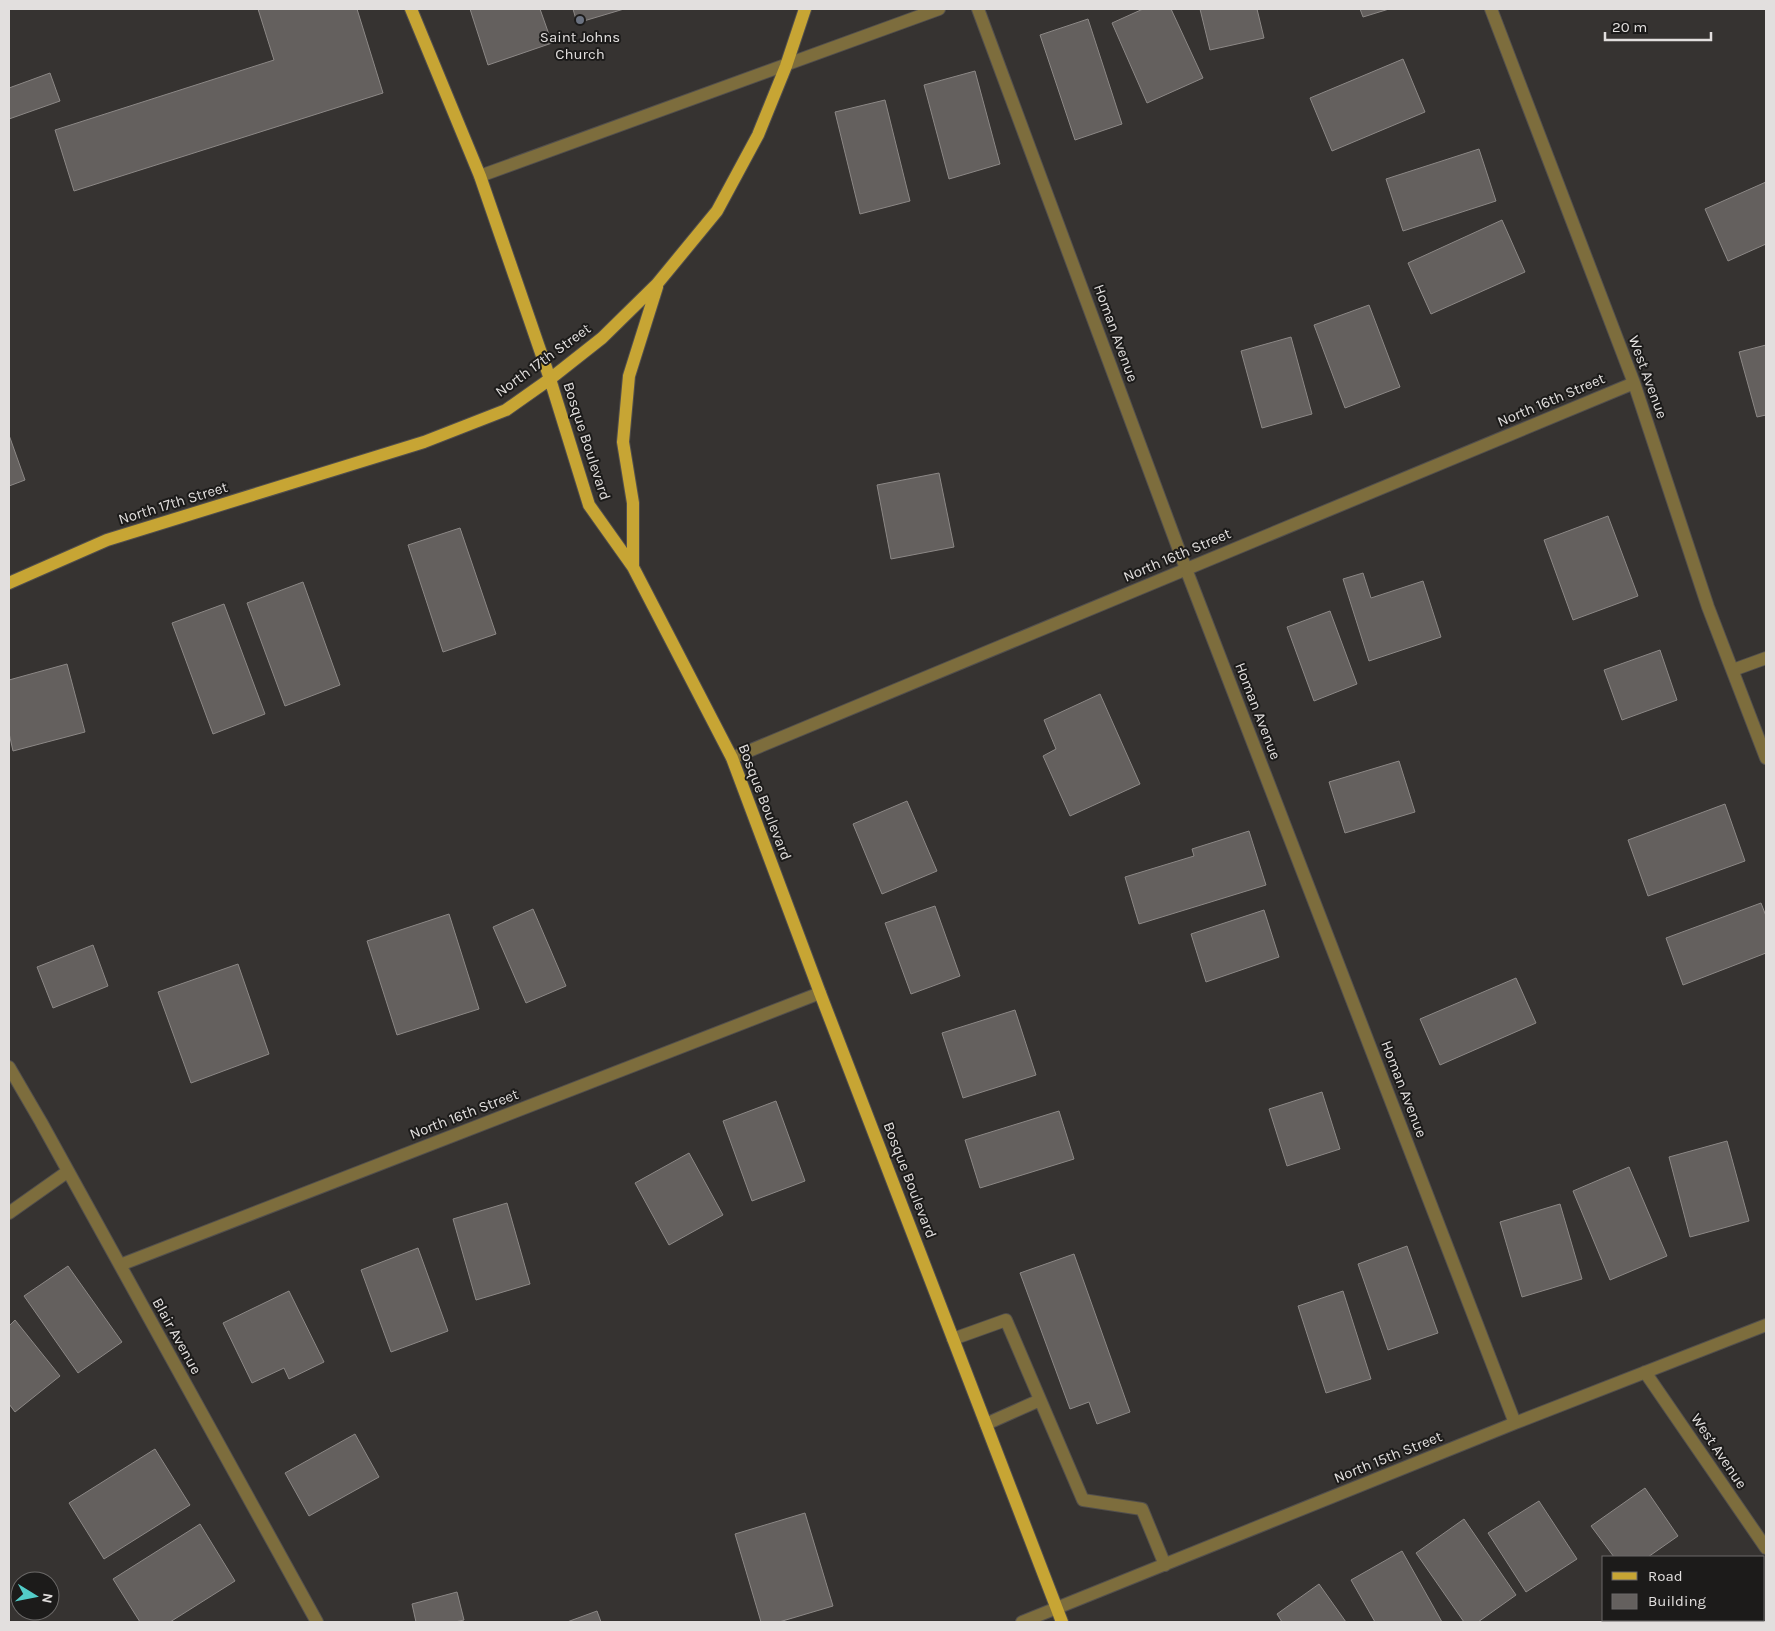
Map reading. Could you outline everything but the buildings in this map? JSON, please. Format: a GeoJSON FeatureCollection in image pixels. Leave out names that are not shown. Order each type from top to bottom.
{"type":"FeatureCollection","features":[{"type":"Feature","properties":{"kind":"main road","name":"Bosque Boulevard"},"geometry":{"type":"LineString","coordinates":[[411,9],[480,176],[550,379],[589,506],[633,567],[732,758],[820,993],[1062,1622]]}},
{"type":"Feature","properties":{"kind":"main road"},"geometry":{"type":"LineString","coordinates":[[786,66],[805,9]]}},
{"type":"Feature","properties":{"kind":"main road","name":"North 17th Street"},"geometry":{"type":"LineString","coordinates":[[9,583],[107,540],[424,442],[506,410],[550,379],[602,338],[657,284],[717,211],[758,135],[786,66]]}},
{"type":"Feature","properties":{"kind":"main road"},"geometry":{"type":"LineString","coordinates":[[633,567],[633,504],[623,442],[629,376],[657,284]]}},
{"type":"Feature","properties":{"kind":"street"},"geometry":{"type":"LineString","coordinates":[[480,176],[939,9]]}},
{"type":"Feature","properties":{"kind":"street","name":"Homan Avenue"},"geometry":{"type":"LineString","coordinates":[[978,9],[1186,569],[1515,1423]]}},
{"type":"Feature","properties":{"kind":"street","name":"West Avenue"},"geometry":{"type":"LineString","coordinates":[[1492,9],[1634,382],[1708,607],[1766,758]]}},
{"type":"Feature","properties":{"kind":"street","name":"North 16th Street"},"geometry":{"type":"LineString","coordinates":[[732,758],[1634,382]]}},
{"type":"Feature","properties":{"kind":"street"},"geometry":{"type":"LineString","coordinates":[[1733,670],[1766,658]]}},
{"type":"Feature","properties":{"kind":"street","name":"North 16th Street"},"geometry":{"type":"LineString","coordinates":[[120,1265],[820,993]]}},
{"type":"Feature","properties":{"kind":"street","name":"Blair Avenue"},"geometry":{"type":"LineString","coordinates":[[9,1067],[316,1622]]}},
{"type":"Feature","properties":{"kind":"street"},"geometry":{"type":"LineString","coordinates":[[9,1213],[67,1172]]}},
{"type":"Feature","properties":{"kind":"street"},"geometry":{"type":"LineString","coordinates":[[953,1339],[1006,1320],[1083,1500],[1142,1509],[1164,1565]]}},
{"type":"Feature","properties":{"kind":"street","name":"North 15th Street"},"geometry":{"type":"LineString","coordinates":[[1022,1622],[1515,1423],[1766,1325]]}},
{"type":"Feature","properties":{"kind":"street","name":"West Avenue"},"geometry":{"type":"LineString","coordinates":[[1646,1372],[1766,1548]]}},
{"type":"Feature","properties":{"kind":"street"},"geometry":{"type":"LineString","coordinates":[[986,1424],[1040,1400]]}},
{"type":"Feature","properties":{"kind":"place","name":"Saint Johns Church"},"geometry":{"type":"Point","coordinates":[580,20]}}]}
